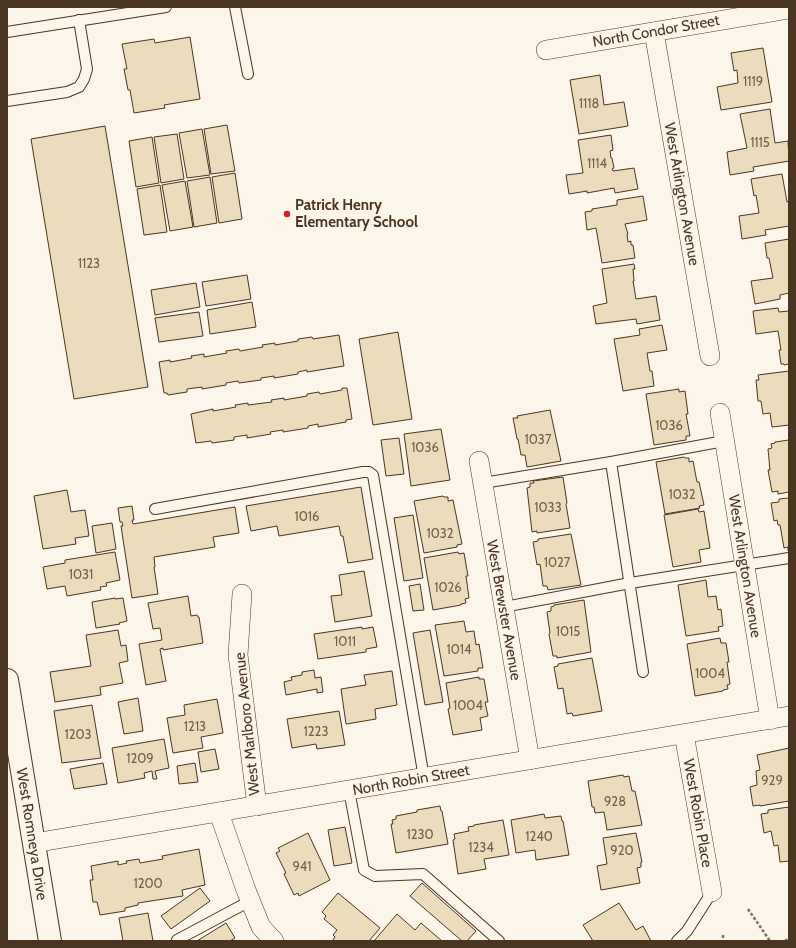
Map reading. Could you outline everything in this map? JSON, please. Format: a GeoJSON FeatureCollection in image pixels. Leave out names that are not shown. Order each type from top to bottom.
{"type":"FeatureCollection","features":[{"type":"Feature","properties":{"kind":"street","name":"North Condor Street"},"geometry":{"type":"LineString","coordinates":[[546,50],[789,9]]}},
{"type":"Feature","properties":{"kind":"street","name":"West Arlington Avenue"},"geometry":{"type":"LineString","coordinates":[[654,32],[710,356]]}},
{"type":"Feature","properties":{"kind":"street","name":"West Arlington Avenue"},"geometry":{"type":"LineString","coordinates":[[720,412],[770,720]]}},
{"type":"Feature","properties":{"kind":"street","name":"West Brewster Avenue"},"geometry":{"type":"LineString","coordinates":[[479,461],[530,760]]}},
{"type":"Feature","properties":{"kind":"street","name":"West Marlboro Avenue"},"geometry":{"type":"LineString","coordinates":[[242,594],[238,655],[257,806]]}},
{"type":"Feature","properties":{"kind":"street","name":"West Romneya Drive"},"geometry":{"type":"LineString","coordinates":[[7,680],[50,941]]}},
{"type":"Feature","properties":{"kind":"street","name":"North Robin Street"},"geometry":{"type":"LineString","coordinates":[[34,844],[789,716]]}},
{"type":"Feature","properties":{"kind":"street","name":"West Robin Place"},"geometry":{"type":"LineString","coordinates":[[684,734],[712,892]]}},
{"type":"Feature","properties":{"kind":"street"},"geometry":{"type":"LineString","coordinates":[[219,813],[250,901],[261,927],[274,941]]}},
{"type":"Feature","properties":{"kind":"lane"},"geometry":{"type":"LineString","coordinates":[[7,32],[166,7]]}},
{"type":"Feature","properties":{"kind":"lane"},"geometry":{"type":"LineString","coordinates":[[235,7],[248,74]]}},
{"type":"Feature","properties":{"kind":"lane"},"geometry":{"type":"LineString","coordinates":[[7,101],[67,92],[79,87],[84,79],[87,69],[79,20]]}},
{"type":"Feature","properties":{"kind":"lane"},"geometry":{"type":"LineString","coordinates":[[483,483],[724,441]]}},
{"type":"Feature","properties":{"kind":"lane"},"geometry":{"type":"LineString","coordinates":[[610,462],[643,672]]}},
{"type":"Feature","properties":{"kind":"lane"},"geometry":{"type":"LineString","coordinates":[[155,509],[363,472],[369,472],[373,475],[424,778]]}},
{"type":"Feature","properties":{"kind":"lane"},"geometry":{"type":"LineString","coordinates":[[504,607],[744,564],[789,558]]}},
{"type":"Feature","properties":{"kind":"lane"},"geometry":{"type":"LineString","coordinates":[[349,790],[364,870],[375,876],[423,874],[499,941]]}},
{"type":"Feature","properties":{"kind":"lane"},"geometry":{"type":"LineString","coordinates":[[677,941],[687,931],[712,892]]}},
{"type":"Feature","properties":{"kind":"lane"},"geometry":{"type":"LineString","coordinates":[[177,940],[250,901]]}},
{"type":"Feature","properties":{"kind":"path"},"geometry":{"type":"LineString","coordinates":[[748,909],[770,941]]}},
{"type":"Feature","properties":{"kind":"path"},"geometry":{"type":"LineString","coordinates":[[723,935],[724,941]]}},
{"type":"Feature","properties":{"kind":"path"},"geometry":{"type":"LineString","coordinates":[[785,941],[789,938]]}},
{"type":"Feature","properties":{"kind":"building"},"geometry":{"type":"Polygon","coordinates":[[[190,37],[200,99],[164,105],[165,108],[134,113],[124,69],[127,69],[122,44],[154,39],[155,43],[190,37]]]}},
{"type":"Feature","properties":{"kind":"building"},"geometry":{"type":"Polygon","coordinates":[[[763,48],[772,102],[721,110],[717,87],[738,83],[737,70],[734,71],[731,53],[763,48]]]}},
{"type":"Feature","properties":{"kind":"building"},"geometry":{"type":"Polygon","coordinates":[[[600,75],[604,105],[624,102],[628,126],[579,134],[570,80],[600,75]]]}},
{"type":"Feature","properties":{"kind":"building"},"geometry":{"type":"Polygon","coordinates":[[[770,109],[775,143],[788,141],[789,161],[753,167],[754,171],[730,175],[727,152],[747,148],[740,114],[770,109]]]}},
{"type":"Feature","properties":{"kind":"building"},"geometry":{"type":"Polygon","coordinates":[[[227,125],[235,171],[211,174],[204,129],[227,125]]]}},
{"type":"Feature","properties":{"kind":"building"},"geometry":{"type":"Polygon","coordinates":[[[105,126],[148,387],[74,399],[31,139],[105,126]]]}},
{"type":"Feature","properties":{"kind":"building"},"geometry":{"type":"Polygon","coordinates":[[[202,129],[210,175],[187,178],[179,133],[202,129]]]}},
{"type":"Feature","properties":{"kind":"building"},"geometry":{"type":"Polygon","coordinates":[[[177,134],[184,179],[161,183],[154,137],[177,134]]]}},
{"type":"Feature","properties":{"kind":"building"},"geometry":{"type":"Polygon","coordinates":[[[611,135],[613,150],[610,151],[614,168],[612,169],[613,171],[634,168],[638,189],[615,193],[614,188],[587,193],[587,191],[569,194],[566,175],[583,173],[578,140],[611,135]]]}},
{"type":"Feature","properties":{"kind":"building"},"geometry":{"type":"Polygon","coordinates":[[[152,137],[159,183],[136,187],[129,141],[152,137]]]}},
{"type":"Feature","properties":{"kind":"building"},"geometry":{"type":"Polygon","coordinates":[[[235,173],[242,219],[219,223],[212,177],[235,173]]]}},
{"type":"Feature","properties":{"kind":"building"},"geometry":{"type":"Polygon","coordinates":[[[782,174],[787,202],[789,201],[789,226],[765,230],[766,235],[742,239],[739,216],[759,213],[756,195],[754,196],[751,179],[782,174]]]}},
{"type":"Feature","properties":{"kind":"building"},"geometry":{"type":"Polygon","coordinates":[[[210,177],[217,223],[194,227],[187,181],[210,177]]]}},
{"type":"Feature","properties":{"kind":"building"},"geometry":{"type":"Polygon","coordinates":[[[185,181],[193,227],[170,231],[162,185],[185,181]]]}},
{"type":"Feature","properties":{"kind":"building"},"geometry":{"type":"Polygon","coordinates":[[[160,185],[167,232],[144,235],[137,189],[160,185]]]}},
{"type":"Feature","properties":{"kind":"building"},"geometry":{"type":"Polygon","coordinates":[[[643,196],[647,220],[625,224],[628,234],[628,242],[631,241],[631,245],[633,245],[635,258],[602,263],[596,228],[587,230],[585,212],[592,211],[592,209],[617,205],[617,200],[643,196]]]}},
{"type":"Feature","properties":{"kind":"building"},"geometry":{"type":"Polygon","coordinates":[[[789,239],[789,293],[780,295],[780,299],[755,304],[751,281],[773,278],[769,258],[767,258],[765,243],[789,239]]]}},
{"type":"Feature","properties":{"kind":"building"},"geometry":{"type":"Polygon","coordinates":[[[634,264],[635,269],[633,269],[633,281],[636,299],[656,296],[660,320],[637,324],[636,319],[596,324],[593,306],[607,303],[602,269],[634,264]]]}},
{"type":"Feature","properties":{"kind":"building"},"geometry":{"type":"Polygon","coordinates":[[[247,275],[251,299],[206,306],[202,282],[247,275]]]}},
{"type":"Feature","properties":{"kind":"building"},"geometry":{"type":"Polygon","coordinates":[[[196,283],[200,307],[155,315],[151,290],[196,283]]]}},
{"type":"Feature","properties":{"kind":"building"},"geometry":{"type":"Polygon","coordinates":[[[252,302],[256,327],[210,334],[207,310],[252,302]]]}},
{"type":"Feature","properties":{"kind":"building"},"geometry":{"type":"Polygon","coordinates":[[[778,308],[779,312],[789,311],[789,364],[784,365],[781,364],[779,350],[781,350],[778,331],[756,334],[753,311],[778,308]]]}},
{"type":"Feature","properties":{"kind":"building"},"geometry":{"type":"Polygon","coordinates":[[[199,312],[203,336],[159,342],[155,318],[199,312]]]}},
{"type":"Feature","properties":{"kind":"building"},"geometry":{"type":"Polygon","coordinates":[[[662,325],[667,350],[647,353],[654,386],[623,391],[614,339],[640,335],[639,329],[662,325]]]}},
{"type":"Feature","properties":{"kind":"building"},"geometry":{"type":"Polygon","coordinates":[[[398,332],[412,419],[373,425],[359,339],[398,332]]]}},
{"type":"Feature","properties":{"kind":"building"},"geometry":{"type":"Polygon","coordinates":[[[339,335],[344,366],[307,372],[307,370],[298,372],[298,374],[274,378],[274,376],[261,378],[261,380],[239,383],[238,381],[226,383],[226,385],[202,389],[202,387],[187,389],[187,392],[168,395],[167,393],[164,393],[159,362],[170,360],[170,362],[204,354],[204,357],[227,353],[226,351],[239,349],[240,351],[263,347],[262,345],[275,343],[275,345],[298,341],[298,339],[312,337],[313,339],[339,335]]]}},
{"type":"Feature","properties":{"kind":"building"},"geometry":{"type":"Polygon","coordinates":[[[789,371],[789,425],[772,427],[770,413],[763,414],[761,401],[758,401],[756,380],[759,380],[758,375],[789,371]]]}},
{"type":"Feature","properties":{"kind":"building"},"geometry":{"type":"Polygon","coordinates":[[[342,388],[347,388],[352,419],[346,420],[346,422],[318,427],[318,424],[308,426],[308,428],[283,432],[283,430],[270,432],[271,434],[247,438],[247,435],[234,437],[234,440],[212,443],[211,441],[196,443],[191,414],[213,409],[213,411],[236,407],[235,405],[272,402],[271,400],[284,398],[284,400],[307,396],[307,394],[319,392],[320,394],[342,390],[342,388]]]}},
{"type":"Feature","properties":{"kind":"building"},"geometry":{"type":"Polygon","coordinates":[[[679,389],[679,392],[685,391],[688,414],[686,414],[690,436],[686,436],[686,440],[654,445],[646,394],[679,389]]]}},
{"type":"Feature","properties":{"kind":"building"},"geometry":{"type":"Polygon","coordinates":[[[550,410],[561,461],[527,467],[525,455],[521,455],[513,418],[550,410]]]}},
{"type":"Feature","properties":{"kind":"building"},"geometry":{"type":"Polygon","coordinates":[[[441,429],[450,480],[411,486],[404,434],[441,429]]]}},
{"type":"Feature","properties":{"kind":"building"},"geometry":{"type":"Polygon","coordinates":[[[399,438],[404,474],[386,476],[381,440],[399,438]]]}},
{"type":"Feature","properties":{"kind":"building"},"geometry":{"type":"Polygon","coordinates":[[[789,440],[789,492],[778,494],[778,491],[772,492],[768,470],[770,470],[768,449],[772,448],[771,444],[775,442],[789,440]]]}},
{"type":"Feature","properties":{"kind":"building"},"geometry":{"type":"Polygon","coordinates":[[[684,457],[689,458],[689,462],[693,461],[697,482],[699,482],[704,505],[699,506],[700,508],[665,514],[656,462],[684,457]]]}},
{"type":"Feature","properties":{"kind":"building"},"geometry":{"type":"Polygon","coordinates":[[[563,477],[570,528],[537,533],[537,531],[532,532],[527,488],[530,487],[530,483],[534,483],[533,481],[563,477]]]}},
{"type":"Feature","properties":{"kind":"building"},"geometry":{"type":"Polygon","coordinates":[[[361,487],[373,559],[348,563],[343,536],[341,536],[339,526],[279,536],[277,526],[251,531],[246,506],[361,487]]]}},
{"type":"Feature","properties":{"kind":"building"},"geometry":{"type":"Polygon","coordinates":[[[67,490],[71,512],[85,510],[89,536],[75,538],[76,544],[43,549],[34,496],[67,490]]]}},
{"type":"Feature","properties":{"kind":"building"},"geometry":{"type":"Polygon","coordinates":[[[443,496],[448,497],[448,501],[453,500],[462,544],[457,545],[457,547],[424,553],[414,501],[443,496]]]}},
{"type":"Feature","properties":{"kind":"building"},"geometry":{"type":"Polygon","coordinates":[[[789,498],[788,551],[788,547],[784,548],[780,525],[778,525],[777,520],[774,521],[771,503],[779,502],[779,499],[789,498]]]}},
{"type":"Feature","properties":{"kind":"building"},"geometry":{"type":"Polygon","coordinates":[[[132,506],[134,520],[132,520],[133,524],[235,507],[239,533],[213,537],[215,547],[154,557],[158,594],[132,598],[121,526],[123,526],[122,522],[120,522],[118,508],[132,506]]]}},
{"type":"Feature","properties":{"kind":"building"},"geometry":{"type":"Polygon","coordinates":[[[698,509],[699,512],[704,511],[710,548],[699,550],[701,562],[673,567],[664,515],[698,509]]]}},
{"type":"Feature","properties":{"kind":"building"},"geometry":{"type":"Polygon","coordinates":[[[413,515],[423,578],[404,581],[394,518],[413,515]]]}},
{"type":"Feature","properties":{"kind":"building"},"geometry":{"type":"Polygon","coordinates":[[[112,523],[116,549],[96,553],[92,526],[112,523]]]}},
{"type":"Feature","properties":{"kind":"building"},"geometry":{"type":"Polygon","coordinates":[[[571,534],[581,585],[548,590],[547,586],[543,586],[540,564],[537,565],[533,542],[538,541],[538,539],[571,534]]]}},
{"type":"Feature","properties":{"kind":"building"},"geometry":{"type":"Polygon","coordinates":[[[115,552],[120,580],[106,583],[107,586],[100,587],[101,590],[67,596],[65,586],[47,589],[43,567],[65,563],[65,560],[115,552]]]}},
{"type":"Feature","properties":{"kind":"building"},"geometry":{"type":"Polygon","coordinates":[[[458,552],[459,554],[464,553],[468,576],[466,576],[469,598],[465,599],[466,603],[461,605],[433,610],[424,558],[458,552]]]}},
{"type":"Feature","properties":{"kind":"building"},"geometry":{"type":"Polygon","coordinates":[[[364,571],[372,616],[335,622],[331,596],[342,595],[339,575],[364,571]]]}},
{"type":"Feature","properties":{"kind":"building"},"geometry":{"type":"Polygon","coordinates":[[[706,580],[708,597],[716,596],[718,610],[721,609],[723,626],[718,627],[719,631],[686,636],[678,585],[706,580]]]}},
{"type":"Feature","properties":{"kind":"building"},"geometry":{"type":"Polygon","coordinates":[[[420,584],[424,610],[413,611],[409,586],[420,584]]]}},
{"type":"Feature","properties":{"kind":"building"},"geometry":{"type":"Polygon","coordinates":[[[188,596],[191,616],[197,615],[199,617],[203,643],[163,650],[163,648],[160,649],[166,681],[146,685],[139,644],[162,640],[160,628],[153,629],[148,603],[188,596]]]}},
{"type":"Feature","properties":{"kind":"building"},"geometry":{"type":"Polygon","coordinates":[[[123,598],[127,621],[119,623],[120,624],[96,628],[92,602],[123,598]]]}},
{"type":"Feature","properties":{"kind":"building"},"geometry":{"type":"Polygon","coordinates":[[[584,600],[591,652],[557,658],[557,656],[553,656],[547,612],[551,611],[551,607],[554,605],[584,600]]]}},
{"type":"Feature","properties":{"kind":"building"},"geometry":{"type":"Polygon","coordinates":[[[464,621],[466,632],[474,631],[476,645],[479,644],[483,668],[478,668],[478,671],[444,676],[435,625],[464,621]]]}},
{"type":"Feature","properties":{"kind":"building"},"geometry":{"type":"Polygon","coordinates":[[[362,627],[362,629],[373,627],[377,647],[366,649],[366,652],[318,659],[314,634],[362,627]]]}},
{"type":"Feature","properties":{"kind":"building"},"geometry":{"type":"Polygon","coordinates":[[[118,630],[121,646],[126,645],[128,661],[119,663],[123,683],[100,687],[101,695],[55,702],[50,672],[91,666],[86,635],[118,630]]]}},
{"type":"Feature","properties":{"kind":"building"},"geometry":{"type":"Polygon","coordinates":[[[430,630],[443,702],[425,705],[413,633],[430,630]]]}},
{"type":"Feature","properties":{"kind":"building"},"geometry":{"type":"Polygon","coordinates":[[[720,638],[721,643],[726,643],[729,662],[727,662],[730,684],[727,685],[728,689],[695,696],[687,644],[720,638]]]}},
{"type":"Feature","properties":{"kind":"building"},"geometry":{"type":"Polygon","coordinates":[[[592,658],[602,711],[573,716],[572,713],[567,714],[563,688],[558,689],[554,667],[558,666],[558,664],[592,658]]]}},
{"type":"Feature","properties":{"kind":"building"},"geometry":{"type":"Polygon","coordinates":[[[314,670],[315,678],[321,677],[323,692],[317,693],[317,689],[286,695],[284,682],[292,680],[291,677],[302,675],[302,672],[314,670]]]}},
{"type":"Feature","properties":{"kind":"building"},"geometry":{"type":"Polygon","coordinates":[[[392,671],[397,705],[375,709],[376,719],[346,724],[341,689],[366,685],[364,675],[392,671]]]}},
{"type":"Feature","properties":{"kind":"building"},"geometry":{"type":"Polygon","coordinates":[[[479,677],[479,679],[484,679],[488,702],[485,702],[488,716],[480,718],[482,730],[453,735],[448,709],[450,708],[446,683],[479,677]]]}},
{"type":"Feature","properties":{"kind":"building"},"geometry":{"type":"Polygon","coordinates":[[[138,698],[143,731],[124,734],[118,702],[138,698]]]}},
{"type":"Feature","properties":{"kind":"building"},"geometry":{"type":"Polygon","coordinates":[[[217,699],[223,733],[201,737],[203,748],[173,753],[167,718],[185,715],[184,705],[217,699]]]}},
{"type":"Feature","properties":{"kind":"building"},"geometry":{"type":"Polygon","coordinates":[[[92,705],[101,758],[62,763],[54,711],[92,705]]]}},
{"type":"Feature","properties":{"kind":"building"},"geometry":{"type":"Polygon","coordinates":[[[339,711],[345,745],[317,749],[316,744],[292,748],[287,719],[339,711]]]}},
{"type":"Feature","properties":{"kind":"building"},"geometry":{"type":"Polygon","coordinates":[[[164,739],[169,768],[155,771],[157,779],[153,779],[152,771],[144,773],[145,778],[118,783],[112,748],[164,739]]]}},
{"type":"Feature","properties":{"kind":"building"},"geometry":{"type":"Polygon","coordinates":[[[789,748],[789,801],[753,806],[750,787],[757,785],[756,771],[760,770],[757,755],[789,748]]]}},
{"type":"Feature","properties":{"kind":"building"},"geometry":{"type":"Polygon","coordinates":[[[215,749],[219,769],[201,772],[198,752],[215,749]]]}},
{"type":"Feature","properties":{"kind":"building"},"geometry":{"type":"Polygon","coordinates":[[[103,763],[107,784],[74,789],[70,769],[103,763]]]}},
{"type":"Feature","properties":{"kind":"building"},"geometry":{"type":"Polygon","coordinates":[[[195,763],[198,782],[179,784],[177,766],[195,763]]]}},
{"type":"Feature","properties":{"kind":"building"},"geometry":{"type":"Polygon","coordinates":[[[623,775],[624,777],[629,776],[632,791],[635,791],[642,825],[607,830],[604,812],[595,813],[594,807],[592,807],[588,781],[623,775]]]}},
{"type":"Feature","properties":{"kind":"building"},"geometry":{"type":"Polygon","coordinates":[[[440,806],[448,844],[396,853],[391,824],[393,824],[392,820],[396,819],[396,816],[440,806]]]}},
{"type":"Feature","properties":{"kind":"building"},"geometry":{"type":"Polygon","coordinates":[[[789,807],[789,861],[780,862],[778,845],[774,846],[771,831],[764,833],[761,814],[768,813],[768,810],[789,807]]]}},
{"type":"Feature","properties":{"kind":"building"},"geometry":{"type":"Polygon","coordinates":[[[544,814],[545,818],[561,816],[569,855],[536,860],[535,850],[516,853],[511,820],[544,814]]]}},
{"type":"Feature","properties":{"kind":"building"},"geometry":{"type":"Polygon","coordinates":[[[503,820],[509,855],[484,859],[486,869],[458,874],[453,840],[455,839],[454,834],[469,831],[468,827],[474,825],[503,820]]]}},
{"type":"Feature","properties":{"kind":"building"},"geometry":{"type":"Polygon","coordinates":[[[345,827],[352,863],[334,866],[328,830],[345,827]]]}},
{"type":"Feature","properties":{"kind":"building"},"geometry":{"type":"Polygon","coordinates":[[[308,833],[330,880],[299,896],[298,893],[294,895],[284,874],[286,873],[276,853],[280,851],[278,848],[308,833]]]}},
{"type":"Feature","properties":{"kind":"building"},"geometry":{"type":"Polygon","coordinates":[[[636,833],[642,862],[641,867],[637,868],[640,883],[601,890],[597,866],[607,864],[603,838],[636,833]]]}},
{"type":"Feature","properties":{"kind":"building"},"geometry":{"type":"Polygon","coordinates":[[[199,849],[205,885],[182,890],[183,896],[138,903],[138,905],[125,908],[125,911],[100,915],[97,902],[93,902],[90,880],[93,880],[91,866],[118,861],[118,865],[127,863],[126,861],[139,859],[140,863],[163,859],[162,856],[199,849]]]}},
{"type":"Feature","properties":{"kind":"building"},"geometry":{"type":"Polygon","coordinates":[[[422,883],[476,931],[467,941],[462,941],[410,896],[422,883]]]}},
{"type":"Feature","properties":{"kind":"building"},"geometry":{"type":"Polygon","coordinates":[[[200,888],[210,901],[171,929],[161,916],[200,888]]]}},
{"type":"Feature","properties":{"kind":"building"},"geometry":{"type":"Polygon","coordinates":[[[338,893],[380,928],[369,941],[333,940],[335,937],[333,935],[337,930],[324,919],[326,916],[322,912],[338,893]]]}},
{"type":"Feature","properties":{"kind":"building"},"geometry":{"type":"Polygon","coordinates":[[[619,903],[636,930],[643,926],[651,941],[593,941],[583,925],[619,903]]]}},
{"type":"Feature","properties":{"kind":"building"},"geometry":{"type":"Polygon","coordinates":[[[148,913],[153,941],[123,941],[119,918],[148,913]]]}},
{"type":"Feature","properties":{"kind":"building"},"geometry":{"type":"Polygon","coordinates":[[[397,914],[415,930],[421,923],[442,941],[374,941],[397,914]]]}},
{"type":"Feature","properties":{"kind":"building"},"geometry":{"type":"Polygon","coordinates":[[[226,923],[235,938],[230,941],[197,941],[226,923]]]}},
{"type":"Feature","properties":{"kind":"place","name":"Patrick Henry Elementary School"},"geometry":{"type":"Point","coordinates":[287,214]}}]}
